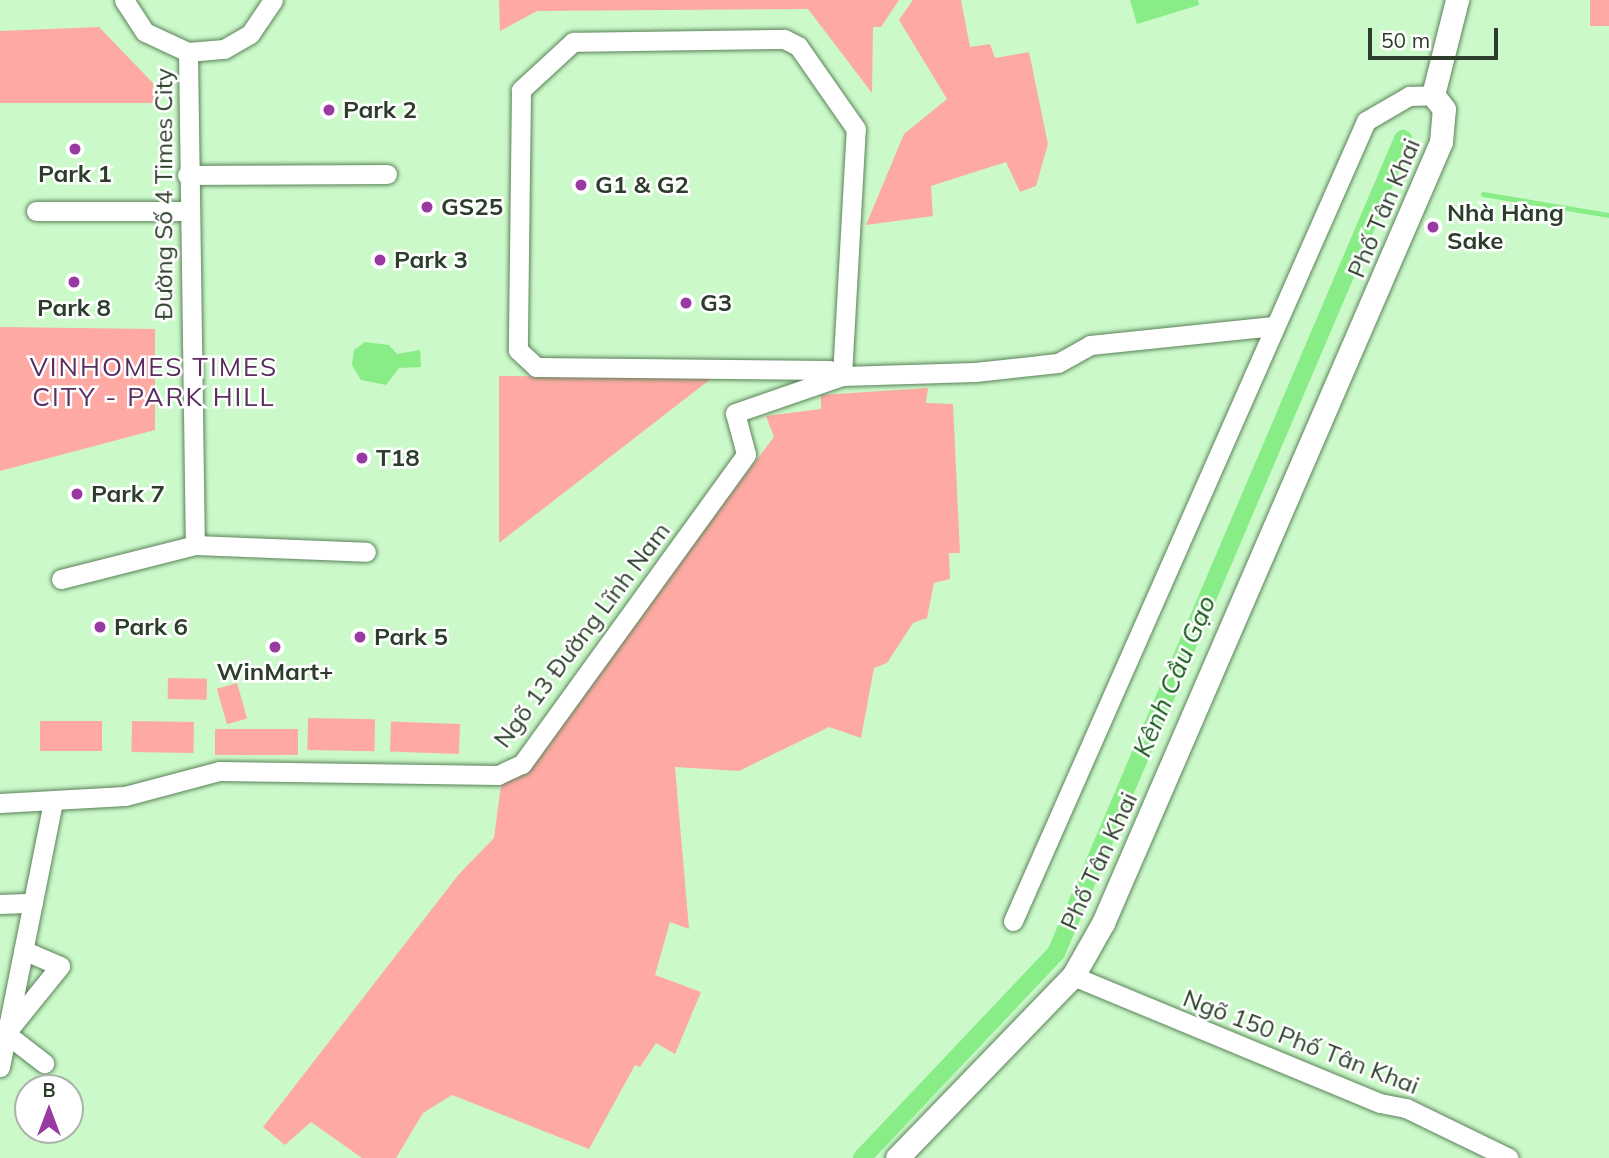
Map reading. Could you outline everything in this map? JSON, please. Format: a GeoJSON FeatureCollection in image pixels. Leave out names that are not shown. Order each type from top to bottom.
{"type":"FeatureCollection","features":[{"type":"Feature","properties":{"kind":"street","name":"Đường Số 4 Times City"},"geometry":{"type":"LineString","coordinates":[[124,0],[145,32],[188,52],[224,49],[250,34],[272,0]]}},
{"type":"Feature","properties":{"kind":"street"},"geometry":{"type":"LineString","coordinates":[[1433,96],[1457,0]]}},
{"type":"Feature","properties":{"kind":"street"},"geometry":{"type":"LineString","coordinates":[[842,376],[856,129],[798,46],[784,39],[573,42],[521,90],[518,350],[536,368],[829,370],[842,376],[1020,369],[1058,363],[1090,345],[1274,326]]}},
{"type":"Feature","properties":{"kind":"street","name":"Đường Số 4 Times City"},"geometry":{"type":"LineString","coordinates":[[188,52],[187,211],[195,545]]}},
{"type":"Feature","properties":{"kind":"street","name":"Phố Tân Khai"},"geometry":{"type":"LineString","coordinates":[[897,1158],[1073,976],[1108,911],[1441,142],[1444,109],[1433,96],[1409,96],[1366,121],[1013,921]]}},
{"type":"Feature","properties":{"kind":"street"},"geometry":{"type":"LineString","coordinates":[[187,175],[387,174]]}},
{"type":"Feature","properties":{"kind":"street"},"geometry":{"type":"LineString","coordinates":[[36,211],[187,211]]}},
{"type":"Feature","properties":{"kind":"street","name":"Ngõ 13 Đường Lĩnh Nam"},"geometry":{"type":"LineString","coordinates":[[0,803],[125,796],[219,771],[498,775],[522,764],[746,454],[735,413],[842,376]]}},
{"type":"Feature","properties":{"kind":"street"},"geometry":{"type":"LineString","coordinates":[[61,579],[195,545],[366,552]]}},
{"type":"Feature","properties":{"kind":"street"},"geometry":{"type":"LineString","coordinates":[[0,1068],[3,1031],[23,950],[52,802]]}},
{"type":"Feature","properties":{"kind":"street"},"geometry":{"type":"LineString","coordinates":[[0,904],[33,903]]}},
{"type":"Feature","properties":{"kind":"street"},"geometry":{"type":"LineString","coordinates":[[3,1031],[60,966],[23,950]]}},
{"type":"Feature","properties":{"kind":"street","name":"Ngõ 150 Phố Tân Khai"},"geometry":{"type":"LineString","coordinates":[[1073,976],[1380,1103],[1406,1108],[1509,1158]]}},
{"type":"Feature","properties":{"kind":"street"},"geometry":{"type":"LineString","coordinates":[[3,1031],[44,1063]]}},
{"type":"Feature","properties":{"kind":"shaded area"},"geometry":{"type":"Polygon","coordinates":[[[499,0],[899,0],[881,27],[873,27],[872,93],[808,9],[537,11],[500,31],[499,0]]]}},
{"type":"Feature","properties":{"kind":"shaded area"},"geometry":{"type":"Polygon","coordinates":[[[913,0],[961,0],[970,47],[990,44],[995,58],[1029,52],[1048,144],[1036,186],[1020,192],[1006,162],[931,186],[933,216],[866,225],[904,134],[947,99],[899,20],[913,0]]]}},
{"type":"Feature","properties":{"kind":"shaded area"},"geometry":{"type":"Polygon","coordinates":[[[1130,0],[1198,0],[1199,5],[1137,24],[1130,0]]]}},
{"type":"Feature","properties":{"kind":"shaded area"},"geometry":{"type":"Polygon","coordinates":[[[1590,0],[1609,0],[1609,26],[1590,26],[1590,0]]]}},
{"type":"Feature","properties":{"kind":"shaded area"},"geometry":{"type":"Polygon","coordinates":[[[99,27],[153,83],[154,103],[0,103],[0,31],[99,27]]]}},
{"type":"Feature","properties":{"kind":"shaded area"},"geometry":{"type":"Polygon","coordinates":[[[0,327],[155,329],[155,430],[0,471],[0,327]]]}},
{"type":"Feature","properties":{"kind":"shaded area"},"geometry":{"type":"Polygon","coordinates":[[[365,342],[389,345],[397,354],[420,350],[421,367],[399,368],[386,385],[361,380],[352,365],[354,350],[365,342]]]}},
{"type":"Feature","properties":{"kind":"shaded area"},"geometry":{"type":"Polygon","coordinates":[[[499,376],[712,378],[499,543],[499,376]]]}},
{"type":"Feature","properties":{"kind":"shaded area"},"geometry":{"type":"Polygon","coordinates":[[[928,388],[926,403],[953,404],[960,553],[949,553],[950,579],[934,583],[927,618],[913,623],[887,663],[874,668],[861,738],[829,727],[739,771],[675,767],[689,929],[670,922],[655,975],[701,992],[675,1054],[656,1043],[640,1067],[635,1065],[589,1149],[452,1095],[423,1113],[396,1158],[362,1158],[311,1122],[285,1145],[263,1127],[459,874],[494,838],[502,777],[524,766],[774,437],[766,416],[821,409],[821,395],[928,388]]]}},
{"type":"Feature","properties":{"kind":"shaded area"},"geometry":{"type":"Polygon","coordinates":[[[168,678],[207,679],[207,700],[168,699],[168,678]]]}},
{"type":"Feature","properties":{"kind":"shaded area"},"geometry":{"type":"Polygon","coordinates":[[[237,683],[247,719],[227,724],[217,689],[237,683]]]}},
{"type":"Feature","properties":{"kind":"shaded area"},"geometry":{"type":"Polygon","coordinates":[[[308,718],[375,719],[374,751],[307,750],[308,718]]]}},
{"type":"Feature","properties":{"kind":"shaded area"},"geometry":{"type":"Polygon","coordinates":[[[40,721],[102,721],[102,751],[40,751],[40,721]]]}},
{"type":"Feature","properties":{"kind":"shaded area"},"geometry":{"type":"Polygon","coordinates":[[[132,721],[194,722],[193,753],[131,752],[132,721]]]}},
{"type":"Feature","properties":{"kind":"shaded area"},"geometry":{"type":"Polygon","coordinates":[[[391,722],[460,724],[459,754],[390,752],[391,722]]]}},
{"type":"Feature","properties":{"kind":"shaded area"},"geometry":{"type":"Polygon","coordinates":[[[215,729],[298,729],[298,755],[215,755],[215,729]]]}},
{"type":"Feature","properties":{"kind":"waterway","name":"Kênh Cầu Gạo"},"geometry":{"type":"LineString","coordinates":[[862,1158],[1056,953],[1403,139]]}},
{"type":"Feature","properties":{"kind":"waterway"},"geometry":{"type":"LineString","coordinates":[[1392,164],[1403,168]]}},
{"type":"Feature","properties":{"kind":"waterway"},"geometry":{"type":"LineString","coordinates":[[1483,194],[1609,215]]}},
{"type":"Feature","properties":{"kind":"place","name":"Park 2"},"geometry":{"type":"Point","coordinates":[329,110]}},
{"type":"Feature","properties":{"kind":"place","name":"Park 1"},"geometry":{"type":"Point","coordinates":[75,149]}},
{"type":"Feature","properties":{"kind":"place","name":"G1 & G2"},"geometry":{"type":"Point","coordinates":[581,185]}},
{"type":"Feature","properties":{"kind":"place","name":"GS25"},"geometry":{"type":"Point","coordinates":[427,207]}},
{"type":"Feature","properties":{"kind":"place","name":"Nhà Hàng Sake"},"geometry":{"type":"Point","coordinates":[1433,227]}},
{"type":"Feature","properties":{"kind":"place","name":"Park 3"},"geometry":{"type":"Point","coordinates":[380,260]}},
{"type":"Feature","properties":{"kind":"place","name":"Park 8"},"geometry":{"type":"Point","coordinates":[74,282]}},
{"type":"Feature","properties":{"kind":"place","name":"G3"},"geometry":{"type":"Point","coordinates":[686,303]}},
{"type":"Feature","properties":{"kind":"place","name":"T18"},"geometry":{"type":"Point","coordinates":[362,458]}},
{"type":"Feature","properties":{"kind":"place","name":"Park 7"},"geometry":{"type":"Point","coordinates":[77,494]}},
{"type":"Feature","properties":{"kind":"place","name":"Park 6"},"geometry":{"type":"Point","coordinates":[100,627]}},
{"type":"Feature","properties":{"kind":"place","name":"Park 5"},"geometry":{"type":"Point","coordinates":[360,637]}},
{"type":"Feature","properties":{"kind":"place","name":"WinMart+"},"geometry":{"type":"Point","coordinates":[275,647]}},
{"type":"Feature","properties":{"kind":"district","name":"VINHOMES TIMES CITY - PARK HILL"},"geometry":{"type":"Point","coordinates":[154,382]}}]}
